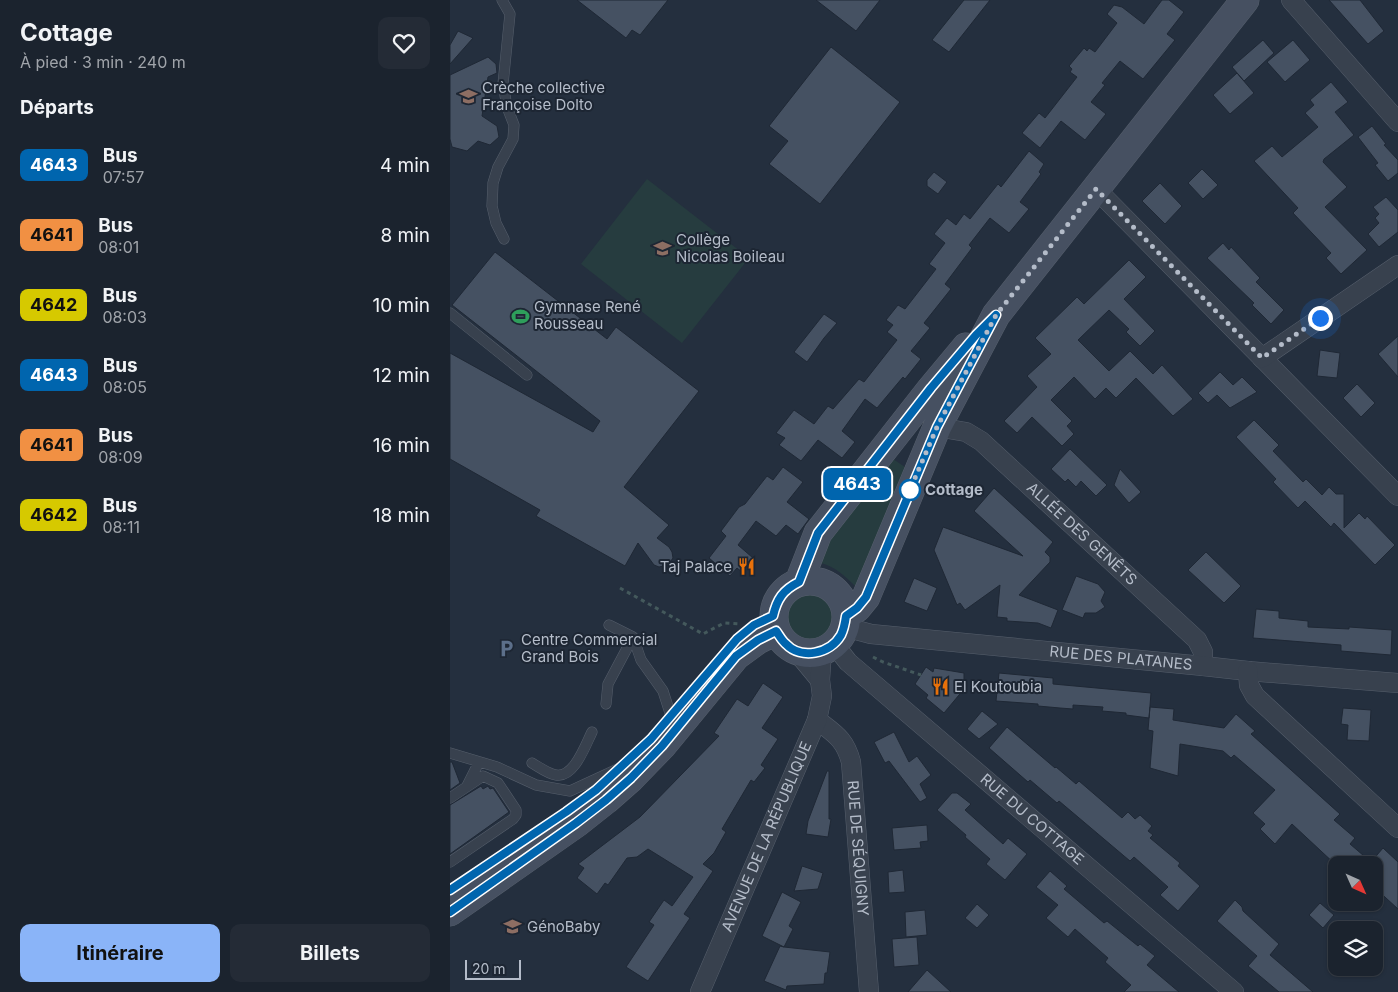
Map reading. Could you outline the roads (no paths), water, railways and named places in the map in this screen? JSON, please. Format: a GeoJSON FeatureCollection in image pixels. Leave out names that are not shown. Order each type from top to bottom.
{"type":"FeatureCollection","features":[{"type":"Feature","properties":{"kind":"main road"},"geometry":{"type":"LineString","coordinates":[[799,582],[818,533],[931,388],[976,335],[996,315],[1245,0]]}},
{"type":"Feature","properties":{"kind":"main road"},"geometry":{"type":"LineString","coordinates":[[768,624],[786,645],[828,638],[866,597],[937,427],[996,315]]}},
{"type":"Feature","properties":{"kind":"main road"},"geometry":{"type":"LineString","coordinates":[[450,912],[576,823],[631,778],[662,746],[736,656],[758,640],[768,624],[775,604],[781,594],[789,587],[799,582],[810,580],[821,582],[831,588],[842,600],[828,638]]}},
{"type":"Feature","properties":{"kind":"main road"},"geometry":{"type":"LineString","coordinates":[[450,890],[596,790],[651,739],[723,654],[768,624]]}},
{"type":"Feature","properties":{"kind":"street"},"geometry":{"type":"LineString","coordinates":[[1290,0],[1398,122]]}},
{"type":"Feature","properties":{"kind":"street"},"geometry":{"type":"LineString","coordinates":[[1096,189],[1398,496]]}},
{"type":"Feature","properties":{"kind":"street"},"geometry":{"type":"LineString","coordinates":[[1262,358],[1398,265]]}},
{"type":"Feature","properties":{"kind":"street","name":"ALLÉE DES GENÊTS"},"geometry":{"type":"LineString","coordinates":[[937,427],[966,432],[981,441],[1197,640],[1203,652],[1203,666]]}},
{"type":"Feature","properties":{"kind":"street","name":"RUE DES PLATANES"},"geometry":{"type":"LineString","coordinates":[[828,638],[870,634],[1248,671],[1398,683]]}},
{"type":"Feature","properties":{"kind":"street"},"geometry":{"type":"LineString","coordinates":[[820,680],[828,638]]}},
{"type":"Feature","properties":{"kind":"street","name":"AVENUE DE LA RÉPUBLIQUE"},"geometry":{"type":"LineString","coordinates":[[700,992],[817,720],[822,696],[820,680],[828,638]]}},
{"type":"Feature","properties":{"kind":"street","name":"RUE DU COTTAGE"},"geometry":{"type":"LineString","coordinates":[[828,638],[848,662],[1234,992]]}},
{"type":"Feature","properties":{"kind":"street"},"geometry":{"type":"LineString","coordinates":[[1248,671],[1249,686],[1255,696],[1398,828]]}},
{"type":"Feature","properties":{"kind":"street","name":"RUE DE SÉQUIGNY"},"geometry":{"type":"LineString","coordinates":[[817,720],[836,735],[847,747],[851,762],[869,992]]}},
{"type":"Feature","properties":{"kind":"lane"},"geometry":{"type":"LineString","coordinates":[[502,0],[510,14],[503,84],[507,108],[514,125],[513,139],[498,167],[493,183],[492,206],[496,223],[504,239]]}},
{"type":"Feature","properties":{"kind":"lane"},"geometry":{"type":"LineString","coordinates":[[450,312],[527,375]]}},
{"type":"Feature","properties":{"kind":"lane"},"geometry":{"type":"LineString","coordinates":[[609,625],[633,637],[641,660],[663,691],[671,716]]}},
{"type":"Feature","properties":{"kind":"lane"},"geometry":{"type":"LineString","coordinates":[[606,704],[608,684],[633,637]]}},
{"type":"Feature","properties":{"kind":"lane"},"geometry":{"type":"LineString","coordinates":[[532,763],[554,775],[562,775],[569,772],[579,758],[592,732]]}},
{"type":"Feature","properties":{"kind":"lane"},"geometry":{"type":"LineString","coordinates":[[450,753],[497,767],[536,785],[570,791],[622,767]]}},
{"type":"Feature","properties":{"kind":"lane"},"geometry":{"type":"LineString","coordinates":[[467,787],[479,762]]}},
{"type":"Feature","properties":{"kind":"lane"},"geometry":{"type":"LineString","coordinates":[[450,798],[483,776],[498,783],[516,810],[516,815],[513,819],[450,862]]}},
{"type":"Feature","properties":{"kind":"place","name":"Crèche collective Françoise Dolto"},"geometry":{"type":"Point","coordinates":[468,97]}},
{"type":"Feature","properties":{"kind":"place","name":"Collège Nicolas Boileau"},"geometry":{"type":"Point","coordinates":[662,249]}},
{"type":"Feature","properties":{"kind":"place","name":"Gymnase René Rousseau"},"geometry":{"type":"Point","coordinates":[520,316]}},
{"type":"Feature","properties":{"kind":"place","name":"Cottage"},"geometry":{"type":"Point","coordinates":[910,490]}},
{"type":"Feature","properties":{"kind":"place","name":"Taj Palace"},"geometry":{"type":"Point","coordinates":[746,567]}},
{"type":"Feature","properties":{"kind":"place","name":"Centre Commercial Grand Bois"},"geometry":{"type":"Point","coordinates":[507,649]}},
{"type":"Feature","properties":{"kind":"place","name":"El Koutoubia"},"geometry":{"type":"Point","coordinates":[940,687]}},
{"type":"Feature","properties":{"kind":"place","name":"GénoBaby"},"geometry":{"type":"Point","coordinates":[513,927]}}]}
